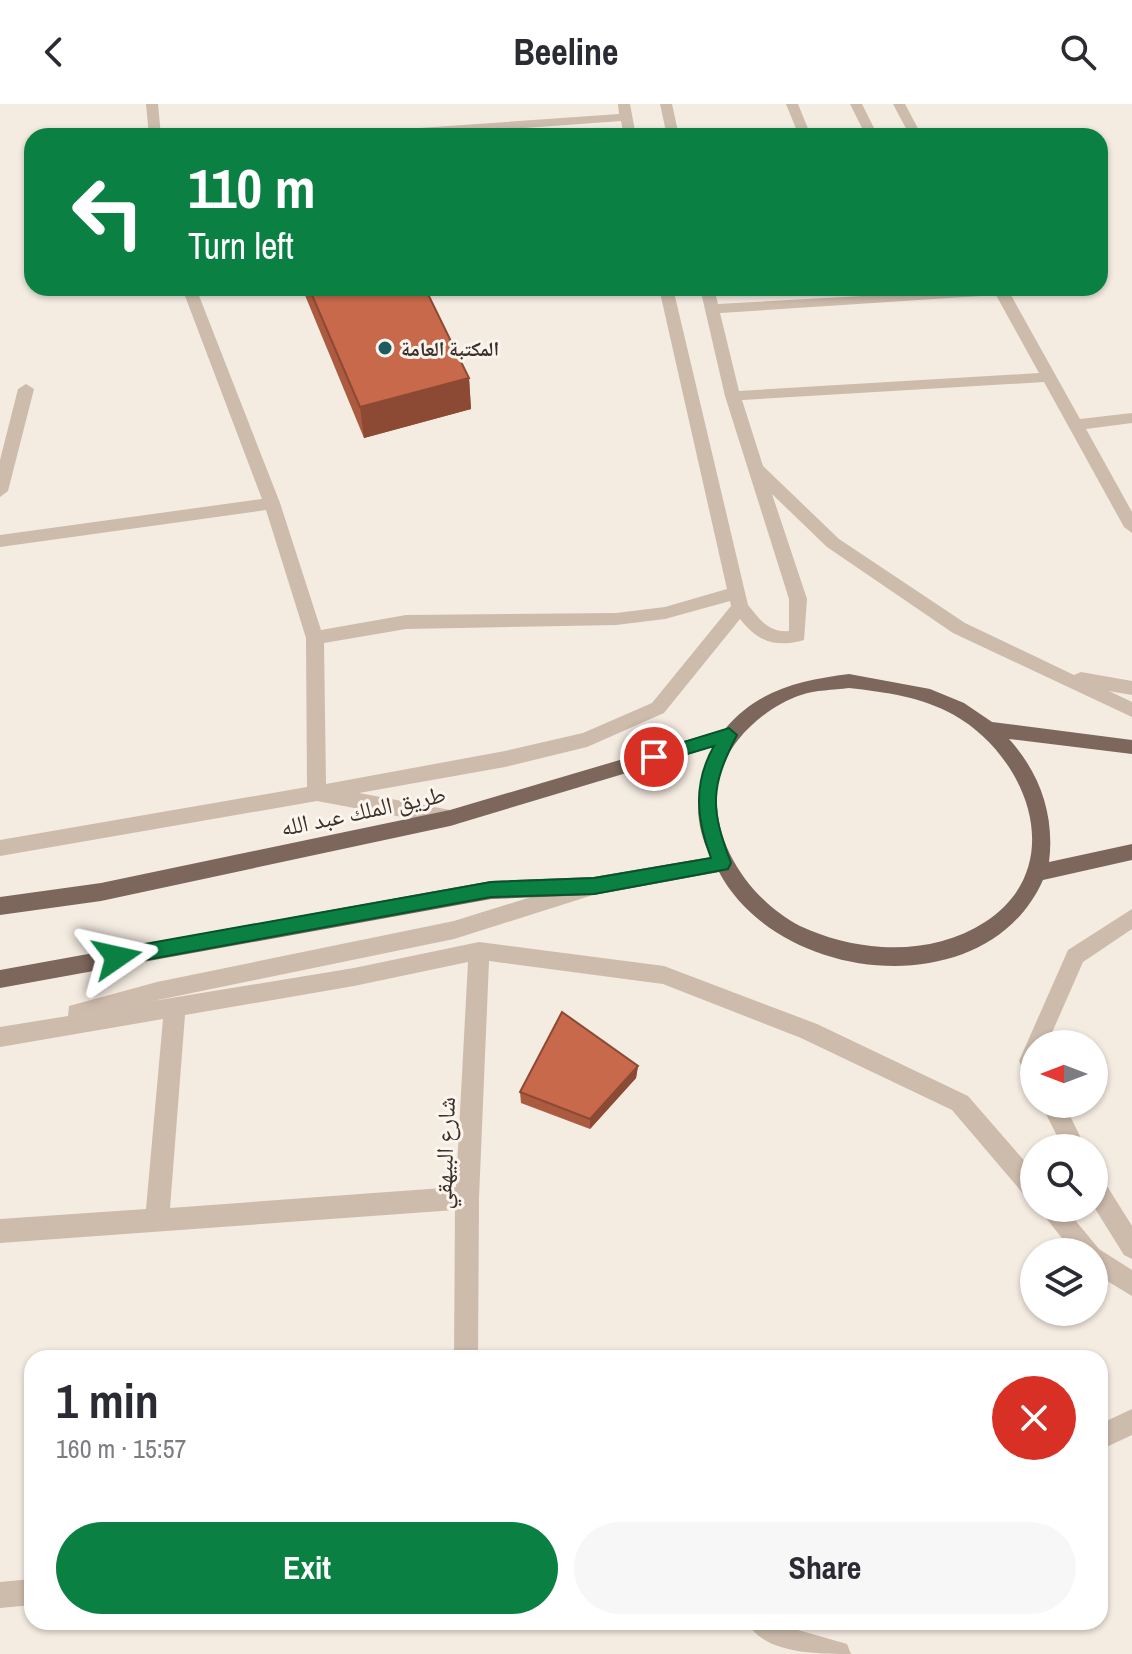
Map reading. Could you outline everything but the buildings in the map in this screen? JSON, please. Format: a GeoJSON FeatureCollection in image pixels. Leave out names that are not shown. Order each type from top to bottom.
{"type":"FeatureCollection","features":[{"type":"Feature","properties":{"kind":"main road"},"geometry":{"type":"LineString","coordinates":[[849,681],[898,686],[945,702],[988,729],[1017,760],[1037,796],[1044,834],[1038,873],[1021,904],[993,931],[956,949],[913,958],[867,956],[821,945],[780,925],[746,896],[722,863],[709,829],[706,795],[713,763],[729,735],[761,706],[802,688],[849,681]]}},
{"type":"Feature","properties":{"kind":"main road"},"geometry":{"type":"LineString","coordinates":[[988,729],[1132,747]]}},
{"type":"Feature","properties":{"kind":"main road","name":"طريق الملك عبد الله"},"geometry":{"type":"LineString","coordinates":[[0,906],[101,892],[450,818],[729,735]]}},
{"type":"Feature","properties":{"kind":"main road"},"geometry":{"type":"LineString","coordinates":[[1038,873],[1132,852]]}},
{"type":"Feature","properties":{"kind":"main road"},"geometry":{"type":"LineString","coordinates":[[0,979],[491,890],[594,886],[722,863]]}},
{"type":"Feature","properties":{"kind":"street"},"geometry":{"type":"LineString","coordinates":[[152,104],[154,128]]}},
{"type":"Feature","properties":{"kind":"street"},"geometry":{"type":"LineString","coordinates":[[666,104],[671,128]]}},
{"type":"Feature","properties":{"kind":"street"},"geometry":{"type":"LineString","coordinates":[[792,104],[802,128]]}},
{"type":"Feature","properties":{"kind":"street"},"geometry":{"type":"LineString","coordinates":[[856,104],[868,128]]}},
{"type":"Feature","properties":{"kind":"street"},"geometry":{"type":"LineString","coordinates":[[899,104],[912,128]]}},
{"type":"Feature","properties":{"kind":"street"},"geometry":{"type":"LineString","coordinates":[[523,128],[625,110]]}},
{"type":"Feature","properties":{"kind":"street"},"geometry":{"type":"LineString","coordinates":[[192,296],[272,503],[315,638],[317,793]]}},
{"type":"Feature","properties":{"kind":"street"},"geometry":{"type":"LineString","coordinates":[[668,296],[738,600],[758,631],[771,638],[786,639],[798,635],[798,599],[733,396],[709,296]]}},
{"type":"Feature","properties":{"kind":"street"},"geometry":{"type":"LineString","coordinates":[[712,309],[885,296]]}},
{"type":"Feature","properties":{"kind":"street"},"geometry":{"type":"LineString","coordinates":[[1005,296],[1132,527]]}},
{"type":"Feature","properties":{"kind":"street"},"geometry":{"type":"LineString","coordinates":[[733,396],[1049,377]]}},
{"type":"Feature","properties":{"kind":"street"},"geometry":{"type":"LineString","coordinates":[[0,491],[26,389]]}},
{"type":"Feature","properties":{"kind":"street"},"geometry":{"type":"LineString","coordinates":[[1075,425],[1132,418]]}},
{"type":"Feature","properties":{"kind":"street"},"geometry":{"type":"LineString","coordinates":[[756,468],[833,543],[896,588],[959,628],[1132,710]]}},
{"type":"Feature","properties":{"kind":"street"},"geometry":{"type":"LineString","coordinates":[[0,541],[272,503]]}},
{"type":"Feature","properties":{"kind":"street"},"geometry":{"type":"LineString","coordinates":[[315,638],[406,622],[616,619],[738,600]]}},
{"type":"Feature","properties":{"kind":"street"},"geometry":{"type":"LineString","coordinates":[[0,848],[505,759],[587,740],[658,708],[738,600]]}},
{"type":"Feature","properties":{"kind":"street"},"geometry":{"type":"LineString","coordinates":[[1055,675],[1132,688]]}},
{"type":"Feature","properties":{"kind":"street"},"geometry":{"type":"LineString","coordinates":[[317,793],[450,818]]}},
{"type":"Feature","properties":{"kind":"street"},"geometry":{"type":"LineString","coordinates":[[0,1036],[157,991],[454,930],[594,886]]}},
{"type":"Feature","properties":{"kind":"street"},"geometry":{"type":"LineString","coordinates":[[1042,1030],[1075,956],[1132,918]]}},
{"type":"Feature","properties":{"kind":"street"},"geometry":{"type":"LineString","coordinates":[[0,1036],[354,977],[479,951],[664,975],[809,1031],[960,1103],[1020,1173]]}},
{"type":"Feature","properties":{"kind":"street","name":"شارع البيهقي"},"geometry":{"type":"LineString","coordinates":[[466,1350],[467,1198],[479,951]]}},
{"type":"Feature","properties":{"kind":"street"},"geometry":{"type":"LineString","coordinates":[[157,1219],[175,1008]]}},
{"type":"Feature","properties":{"kind":"street"},"geometry":{"type":"LineString","coordinates":[[0,1231],[467,1198]]}},
{"type":"Feature","properties":{"kind":"street"},"geometry":{"type":"LineString","coordinates":[[1108,1208],[1132,1247]]}},
{"type":"Feature","properties":{"kind":"street"},"geometry":{"type":"LineString","coordinates":[[1062,1222],[1076,1238]]}},
{"type":"Feature","properties":{"kind":"street"},"geometry":{"type":"LineString","coordinates":[[1108,1268],[1132,1284]]}},
{"type":"Feature","properties":{"kind":"street"},"geometry":{"type":"LineString","coordinates":[[1108,1433],[1132,1422]]}},
{"type":"Feature","properties":{"kind":"street"},"geometry":{"type":"LineString","coordinates":[[0,1595],[24,1593]]}},
{"type":"Feature","properties":{"kind":"street"},"geometry":{"type":"LineString","coordinates":[[773,1630],[792,1642],[837,1654]]}},
{"type":"Feature","properties":{"kind":"place","name":"المكتبة العامة"},"geometry":{"type":"Point","coordinates":[385,348]}},
{"type":"Feature","properties":{"kind":"route"},"geometry":{"type":"LineString","coordinates":[[117,957],[491,890],[594,886],[722,863],[709,829],[706,795],[713,763],[729,735],[654,757]]}}]}
